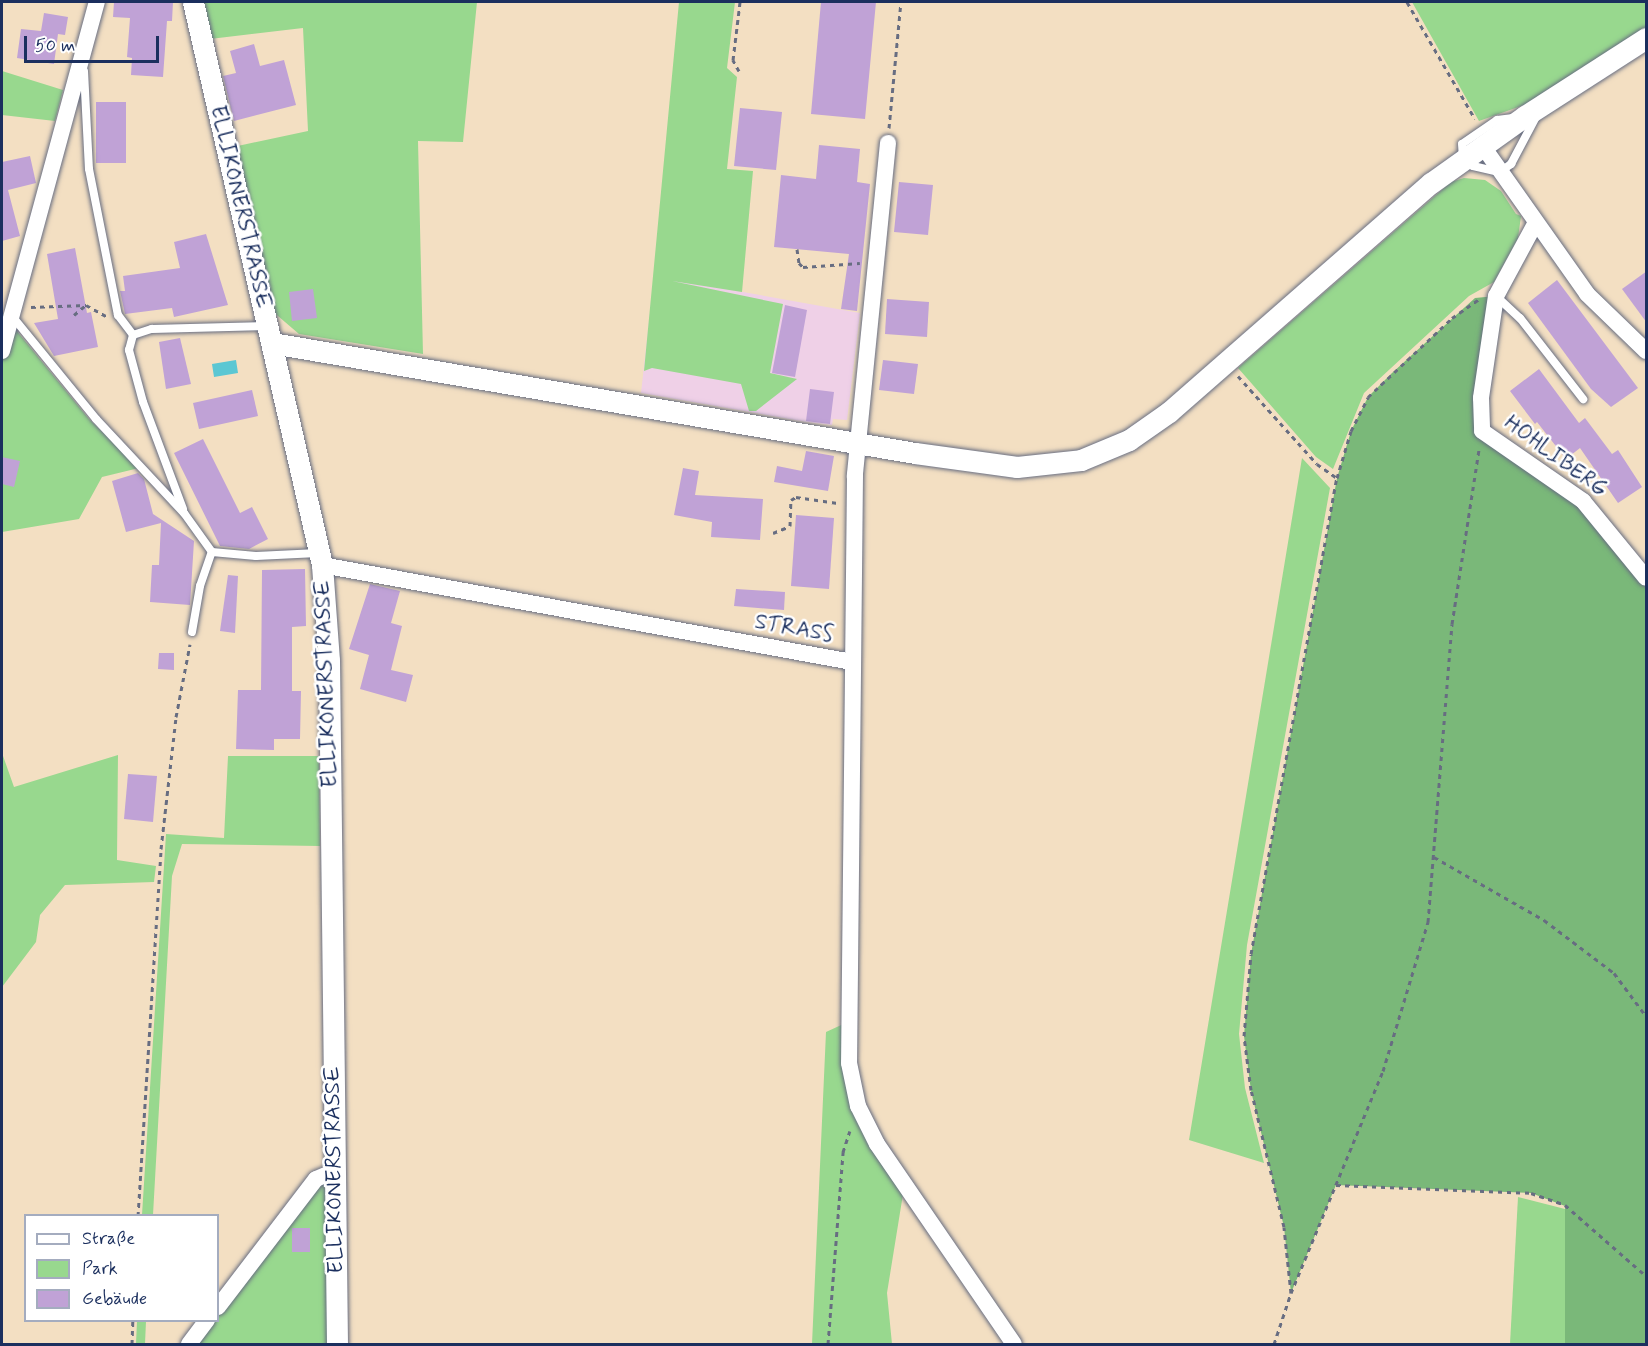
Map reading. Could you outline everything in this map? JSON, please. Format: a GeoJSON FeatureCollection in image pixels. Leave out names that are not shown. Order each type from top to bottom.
{"type":"FeatureCollection","features":[{"type":"Feature","properties":{"kind":"street"},"geometry":{"type":"LineString","coordinates":[[2,351],[97,2]]}},
{"type":"Feature","properties":{"kind":"street","name":"ELLIKONERSTRASSE"},"geometry":{"type":"LineString","coordinates":[[193,2],[321,559],[329,660],[337,1344]]}},
{"type":"Feature","properties":{"kind":"street"},"geometry":{"type":"LineString","coordinates":[[269,334],[859,443],[1017,467],[1081,460],[1130,440],[1169,412],[1377,228],[1463,159],[1481,139],[1525,116],[1647,38]]}},
{"type":"Feature","properties":{"kind":"street"},"geometry":{"type":"LineString","coordinates":[[1481,139],[1530,208],[1535,225],[1547,235],[1587,294],[1646,348]]}},
{"type":"Feature","properties":{"kind":"street","name":"STRASS"},"geometry":{"type":"LineString","coordinates":[[321,559],[852,662],[854,506],[888,143]]}},
{"type":"Feature","properties":{"kind":"street","name":"HOHLIBERG"},"geometry":{"type":"LineString","coordinates":[[1535,225],[1496,296],[1481,398],[1482,431],[1583,501],[1647,578]]}},
{"type":"Feature","properties":{"kind":"street"},"geometry":{"type":"LineString","coordinates":[[852,662],[849,1063],[858,1106],[904,1188],[1014,1344]]}},
{"type":"Feature","properties":{"kind":"street"},"geometry":{"type":"LineString","coordinates":[[219,1306],[316,1179],[335,1171]]}},
{"type":"Feature","properties":{"kind":"street"},"geometry":{"type":"LineString","coordinates":[[189,1344],[206,1322]]}},
{"type":"Feature","properties":{"kind":"lane"},"geometry":{"type":"LineString","coordinates":[[83,54],[89,169],[118,315],[133,335]]}},
{"type":"Feature","properties":{"kind":"lane"},"geometry":{"type":"LineString","coordinates":[[1463,159],[1473,166],[1503,171],[1511,164],[1543,105]]}},
{"type":"Feature","properties":{"kind":"lane"},"geometry":{"type":"LineString","coordinates":[[1496,296],[1520,318],[1583,399]]}},
{"type":"Feature","properties":{"kind":"lane"},"geometry":{"type":"LineString","coordinates":[[12,316],[96,419],[184,513],[212,552],[321,559]]}},
{"type":"Feature","properties":{"kind":"lane"},"geometry":{"type":"LineString","coordinates":[[133,335],[152,329],[269,334]]}},
{"type":"Feature","properties":{"kind":"lane"},"geometry":{"type":"LineString","coordinates":[[133,335],[129,350],[143,402],[184,513]]}},
{"type":"Feature","properties":{"kind":"lane"},"geometry":{"type":"LineString","coordinates":[[192,632],[200,586],[212,552]]}},
{"type":"Feature","properties":{"kind":"path"},"geometry":{"type":"LineString","coordinates":[[739,71],[733,60],[740,2]]}},
{"type":"Feature","properties":{"kind":"path"},"geometry":{"type":"LineString","coordinates":[[888,143],[901,2]]}},
{"type":"Feature","properties":{"kind":"path"},"geometry":{"type":"LineString","coordinates":[[1407,2],[1475,118],[1481,139]]}},
{"type":"Feature","properties":{"kind":"path"},"geometry":{"type":"LineString","coordinates":[[796,249],[799,263],[803,267],[877,261]]}},
{"type":"Feature","properties":{"kind":"path"},"geometry":{"type":"LineString","coordinates":[[1291,1293],[1284,1227],[1251,1090],[1244,1036],[1251,954],[1337,478],[1351,431],[1368,397],[1475,298],[1496,296]]}},
{"type":"Feature","properties":{"kind":"path"},"geometry":{"type":"LineString","coordinates":[[36,306],[86,305],[99,311]]}},
{"type":"Feature","properties":{"kind":"path"},"geometry":{"type":"LineString","coordinates":[[74,315],[86,305]]}},
{"type":"Feature","properties":{"kind":"path"},"geometry":{"type":"LineString","coordinates":[[1226,362],[1317,464],[1337,478]]}},
{"type":"Feature","properties":{"kind":"path"},"geometry":{"type":"LineString","coordinates":[[1274,1344],[1291,1293],[1383,1071],[1428,922],[1452,624],[1482,431]]}},
{"type":"Feature","properties":{"kind":"path"},"geometry":{"type":"LineString","coordinates":[[773,533],[789,526],[791,500],[796,498],[854,506]]}},
{"type":"Feature","properties":{"kind":"path"},"geometry":{"type":"LineString","coordinates":[[138,1214],[160,860],[176,717],[192,632]]}},
{"type":"Feature","properties":{"kind":"path"},"geometry":{"type":"LineString","coordinates":[[1434,857],[1544,920],[1614,973],[1647,1016]]}},
{"type":"Feature","properties":{"kind":"path"},"geometry":{"type":"LineString","coordinates":[[828,1344],[843,1152],[858,1106]]}},
{"type":"Feature","properties":{"kind":"path"},"geometry":{"type":"LineString","coordinates":[[1336,1185],[1531,1193],[1564,1205],[1647,1276]]}},
{"type":"Feature","properties":{"kind":"path"},"geometry":{"type":"LineString","coordinates":[[132,1344],[133,1322]]}},
{"type":"Feature","properties":{"kind":"shaded area"},"geometry":{"type":"Polygon","coordinates":[[[654,276],[860,313],[847,420],[833,419],[832,425],[806,422],[641,393],[654,276]]]}},
{"type":"Feature","properties":{"kind":"green space"},"geometry":{"type":"Polygon","coordinates":[[[200,2],[477,2],[463,142],[418,141],[423,354],[299,334],[271,310],[233,147],[308,131],[303,28],[210,39],[200,2]]]}},
{"type":"Feature","properties":{"kind":"green space"},"geometry":{"type":"Polygon","coordinates":[[[679,2],[735,2],[727,68],[737,77],[727,169],[753,171],[742,292],[672,281],[783,304],[770,373],[797,379],[756,411],[749,411],[741,384],[652,368],[644,371],[679,2]]]}},
{"type":"Feature","properties":{"kind":"green space"},"geometry":{"type":"Polygon","coordinates":[[[1412,2],[1646,2],[1646,30],[1538,100],[1479,121],[1412,2]]]}},
{"type":"Feature","properties":{"kind":"green space"},"geometry":{"type":"Polygon","coordinates":[[[2,71],[63,90],[55,121],[2,115],[2,71]]]}},
{"type":"Feature","properties":{"kind":"green space"},"geometry":{"type":"Polygon","coordinates":[[[1464,178],[1485,180],[1501,191],[1516,214],[1521,216],[1518,238],[1494,282],[1469,296],[1364,393],[1333,469],[1316,457],[1238,368],[1451,182],[1464,178]]]}},
{"type":"Feature","properties":{"kind":"green space"},"geometry":{"type":"Polygon","coordinates":[[[1496,296],[1482,431],[1583,501],[1646,578],[1646,1344],[1565,1344],[1565,1206],[1531,1193],[1336,1185],[1291,1293],[1284,1227],[1251,1091],[1244,1036],[1251,954],[1337,478],[1351,431],[1368,397],[1392,373],[1475,298],[1496,296]]]}},
{"type":"Feature","properties":{"kind":"green space"},"geometry":{"type":"Polygon","coordinates":[[[2,313],[89,419],[139,468],[102,477],[79,519],[2,532],[2,313]]]}},
{"type":"Feature","properties":{"kind":"green space"},"geometry":{"type":"Polygon","coordinates":[[[1302,458],[1330,488],[1247,945],[1239,1034],[1245,1088],[1264,1163],[1189,1140],[1302,458]]]}},
{"type":"Feature","properties":{"kind":"green space"},"geometry":{"type":"Polygon","coordinates":[[[2,753],[14,787],[118,755],[117,860],[156,866],[154,882],[65,885],[40,915],[36,942],[2,987],[2,753]]]}},
{"type":"Feature","properties":{"kind":"green space"},"geometry":{"type":"Polygon","coordinates":[[[228,756],[319,756],[320,846],[182,844],[172,876],[153,1214],[142,1214],[166,834],[224,838],[228,756]]]}},
{"type":"Feature","properties":{"kind":"green space"},"geometry":{"type":"Polygon","coordinates":[[[850,1021],[858,1106],[904,1188],[887,1293],[892,1344],[812,1344],[826,1032],[850,1021]]]}},
{"type":"Feature","properties":{"kind":"green space"},"geometry":{"type":"Polygon","coordinates":[[[335,1171],[337,1344],[189,1344],[206,1322],[219,1322],[219,1306],[316,1179],[335,1171]]]}},
{"type":"Feature","properties":{"kind":"green space"},"geometry":{"type":"Polygon","coordinates":[[[1518,1197],[1565,1209],[1565,1344],[1510,1344],[1518,1197]]]}},
{"type":"Feature","properties":{"kind":"green space"},"geometry":{"type":"Polygon","coordinates":[[[137,1322],[146,1322],[145,1344],[136,1344],[137,1322]]]}},
{"type":"Feature","properties":{"kind":"water"},"geometry":{"type":"Polygon","coordinates":[[[236,360],[238,373],[214,377],[212,364],[236,360]]]}},
{"type":"Feature","properties":{"kind":"building"},"geometry":{"type":"Polygon","coordinates":[[[114,2],[173,2],[172,21],[167,21],[163,77],[131,75],[132,58],[127,57],[130,18],[113,17],[114,2]]]}},
{"type":"Feature","properties":{"kind":"building"},"geometry":{"type":"Polygon","coordinates":[[[821,2],[876,2],[865,119],[811,114],[821,2]]]}},
{"type":"Feature","properties":{"kind":"building"},"geometry":{"type":"Polygon","coordinates":[[[44,13],[68,17],[65,35],[58,34],[54,64],[17,58],[21,29],[41,31],[44,13]]]}},
{"type":"Feature","properties":{"kind":"building"},"geometry":{"type":"Polygon","coordinates":[[[254,44],[260,66],[284,60],[296,105],[234,121],[223,76],[236,73],[230,51],[254,44]]]}},
{"type":"Feature","properties":{"kind":"building"},"geometry":{"type":"Polygon","coordinates":[[[96,102],[126,102],[126,163],[96,163],[96,102]]]}},
{"type":"Feature","properties":{"kind":"building"},"geometry":{"type":"Polygon","coordinates":[[[740,108],[782,112],[776,170],[734,166],[740,108]]]}},
{"type":"Feature","properties":{"kind":"building"},"geometry":{"type":"Polygon","coordinates":[[[819,145],[860,149],[857,182],[870,184],[857,311],[841,309],[849,254],[774,247],[781,175],[816,179],[819,145]]]}},
{"type":"Feature","properties":{"kind":"building"},"geometry":{"type":"Polygon","coordinates":[[[30,156],[36,183],[8,190],[20,236],[2,241],[2,162],[30,156]]]}},
{"type":"Feature","properties":{"kind":"building"},"geometry":{"type":"Polygon","coordinates":[[[899,182],[933,185],[928,235],[894,232],[899,182]]]}},
{"type":"Feature","properties":{"kind":"building"},"geometry":{"type":"Polygon","coordinates":[[[206,234],[228,305],[174,317],[172,308],[125,314],[120,291],[125,291],[123,276],[180,268],[174,242],[206,234]]]}},
{"type":"Feature","properties":{"kind":"building"},"geometry":{"type":"Polygon","coordinates":[[[75,248],[87,313],[91,312],[98,347],[54,356],[34,323],[58,319],[47,254],[75,248]]]}},
{"type":"Feature","properties":{"kind":"building"},"geometry":{"type":"Polygon","coordinates":[[[1647,271],[1647,323],[1622,289],[1647,271]]]}},
{"type":"Feature","properties":{"kind":"building"},"geometry":{"type":"Polygon","coordinates":[[[1557,280],[1638,388],[1611,407],[1591,389],[1528,303],[1557,280]]]}},
{"type":"Feature","properties":{"kind":"building"},"geometry":{"type":"Polygon","coordinates":[[[313,289],[317,318],[292,321],[289,292],[313,289]]]}},
{"type":"Feature","properties":{"kind":"building"},"geometry":{"type":"Polygon","coordinates":[[[887,299],[929,302],[927,337],[885,334],[887,299]]]}},
{"type":"Feature","properties":{"kind":"building"},"geometry":{"type":"Polygon","coordinates":[[[785,305],[807,310],[795,377],[772,373],[785,305]]]}},
{"type":"Feature","properties":{"kind":"building"},"geometry":{"type":"Polygon","coordinates":[[[180,338],[191,384],[166,389],[159,342],[180,338]]]}},
{"type":"Feature","properties":{"kind":"building"},"geometry":{"type":"Polygon","coordinates":[[[883,360],[918,364],[914,394],[879,390],[883,360]]]}},
{"type":"Feature","properties":{"kind":"building"},"geometry":{"type":"Polygon","coordinates":[[[1539,369],[1579,423],[1585,418],[1612,454],[1618,450],[1642,487],[1618,503],[1580,448],[1566,459],[1537,422],[1535,424],[1510,391],[1539,369]]]}},
{"type":"Feature","properties":{"kind":"building"},"geometry":{"type":"Polygon","coordinates":[[[810,389],[834,392],[830,424],[806,421],[810,389]]]}},
{"type":"Feature","properties":{"kind":"building"},"geometry":{"type":"Polygon","coordinates":[[[252,390],[258,416],[199,429],[193,403],[252,390]]]}},
{"type":"Feature","properties":{"kind":"building"},"geometry":{"type":"Polygon","coordinates":[[[203,439],[240,513],[252,507],[268,539],[249,549],[220,546],[174,453],[203,439]]]}},
{"type":"Feature","properties":{"kind":"building"},"geometry":{"type":"Polygon","coordinates":[[[806,451],[834,456],[828,491],[774,482],[777,466],[802,471],[806,451]]]}},
{"type":"Feature","properties":{"kind":"building"},"geometry":{"type":"Polygon","coordinates":[[[2,457],[20,461],[14,487],[2,484],[2,457]]]}},
{"type":"Feature","properties":{"kind":"building"},"geometry":{"type":"Polygon","coordinates":[[[683,468],[699,471],[695,495],[763,499],[760,540],[711,537],[712,522],[674,515],[683,468]]]}},
{"type":"Feature","properties":{"kind":"building"},"geometry":{"type":"Polygon","coordinates":[[[138,473],[144,479],[153,514],[194,541],[190,605],[150,602],[152,565],[159,565],[161,523],[126,532],[112,481],[138,473]]]}},
{"type":"Feature","properties":{"kind":"building"},"geometry":{"type":"Polygon","coordinates":[[[796,515],[834,518],[829,589],[791,586],[796,515]]]}},
{"type":"Feature","properties":{"kind":"building"},"geometry":{"type":"Polygon","coordinates":[[[305,569],[306,626],[292,627],[292,691],[301,691],[300,739],[274,739],[274,750],[236,749],[238,690],[261,690],[262,570],[305,569]]]}},
{"type":"Feature","properties":{"kind":"building"},"geometry":{"type":"Polygon","coordinates":[[[228,575],[238,576],[235,633],[220,631],[228,575]]]}},
{"type":"Feature","properties":{"kind":"building"},"geometry":{"type":"Polygon","coordinates":[[[370,584],[400,591],[391,623],[402,626],[391,670],[413,675],[406,702],[360,689],[369,655],[349,649],[370,584]]]}},
{"type":"Feature","properties":{"kind":"building"},"geometry":{"type":"Polygon","coordinates":[[[736,589],[785,592],[784,610],[734,606],[736,589]]]}},
{"type":"Feature","properties":{"kind":"building"},"geometry":{"type":"Polygon","coordinates":[[[159,653],[174,653],[174,670],[158,669],[159,653]]]}},
{"type":"Feature","properties":{"kind":"building"},"geometry":{"type":"Polygon","coordinates":[[[128,774],[157,776],[153,822],[124,819],[128,774]]]}},
{"type":"Feature","properties":{"kind":"building"},"geometry":{"type":"Polygon","coordinates":[[[292,1228],[310,1228],[310,1252],[292,1252],[292,1228]]]}}]}
